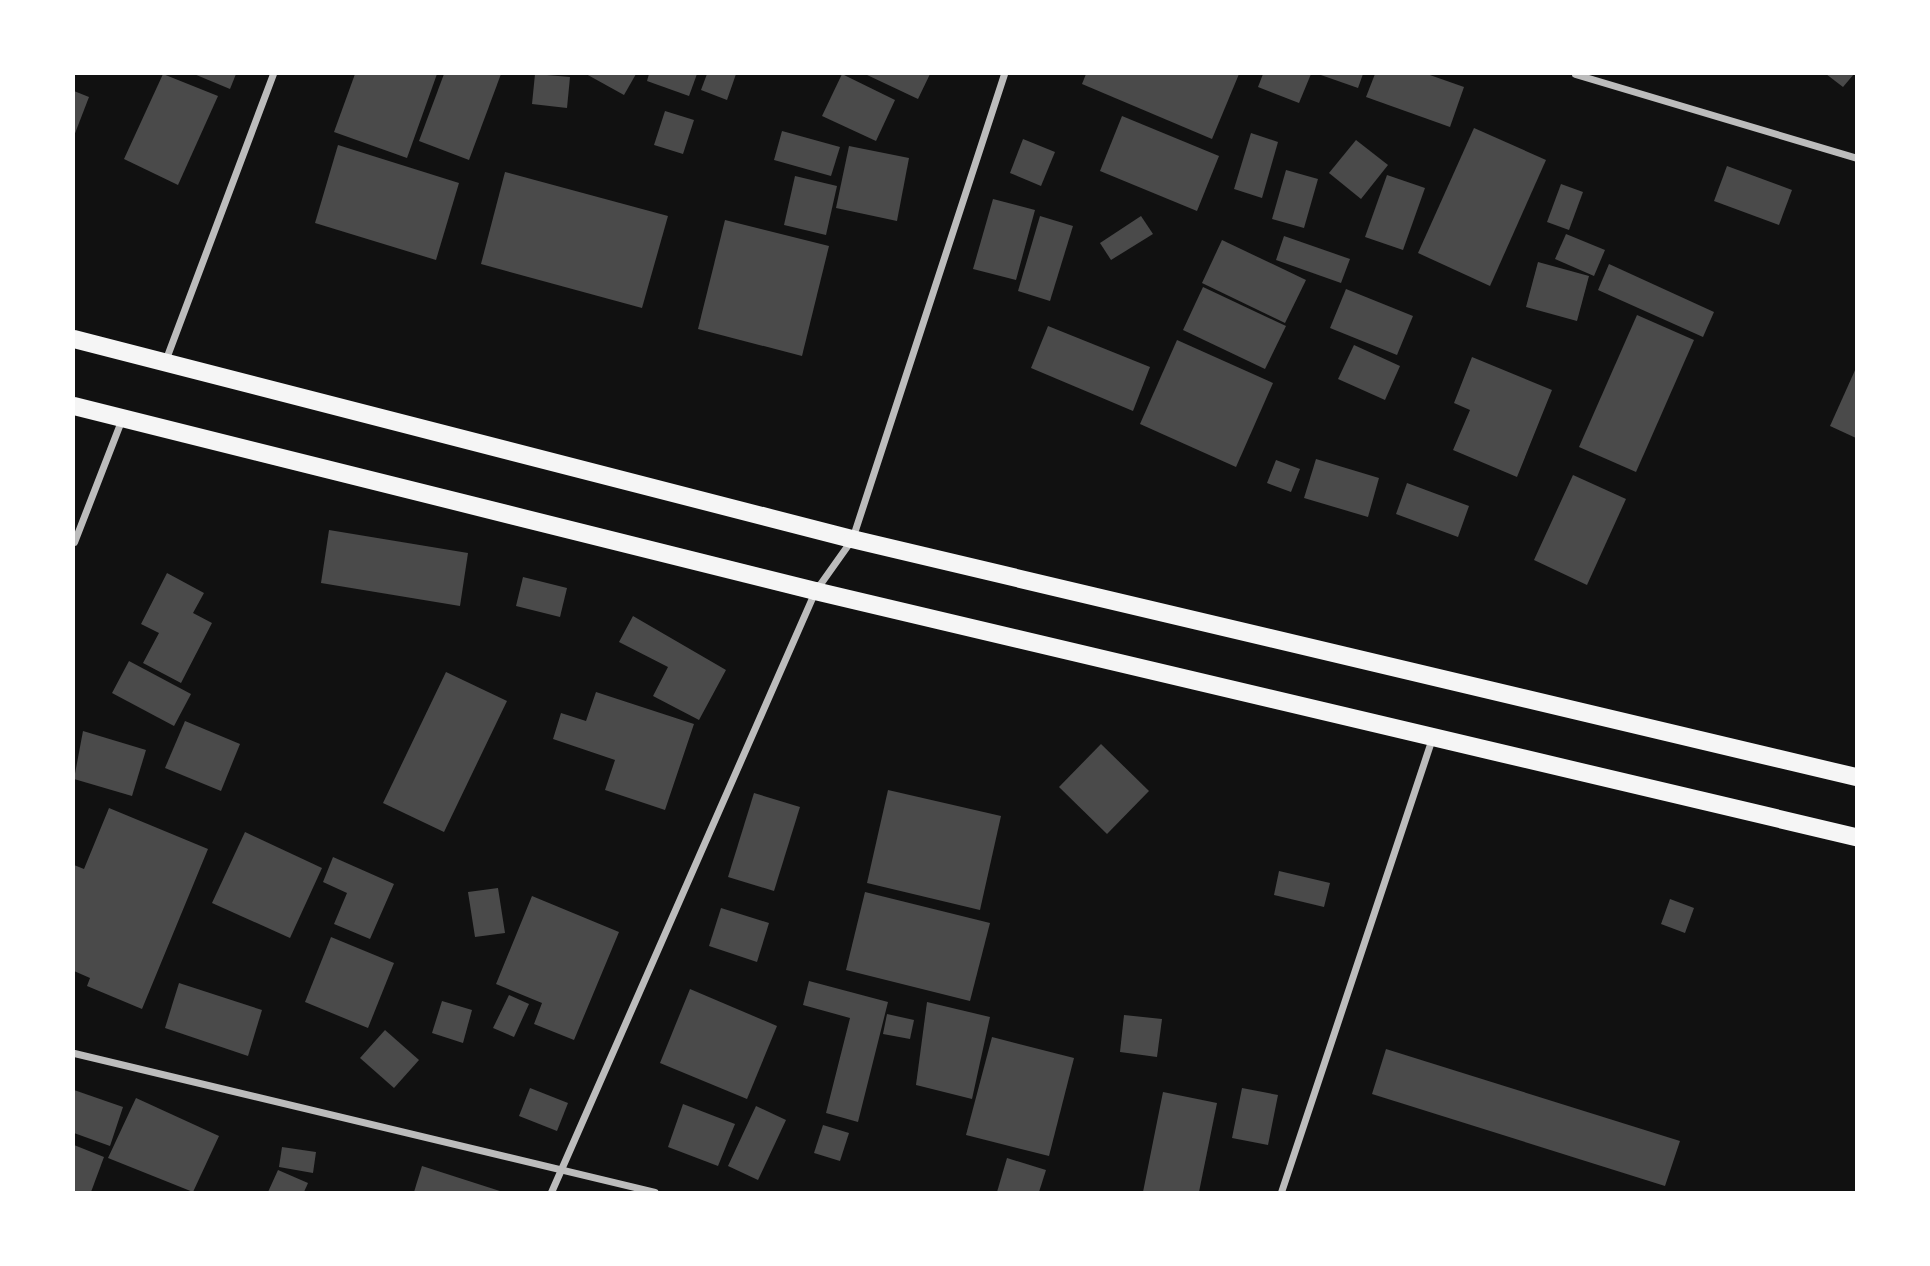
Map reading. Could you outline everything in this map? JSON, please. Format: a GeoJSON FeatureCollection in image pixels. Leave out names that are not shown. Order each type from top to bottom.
{"type":"FeatureCollection","features":[{"type":"Feature","properties":{"kind":"main road"},"geometry":{"type":"LineString","coordinates":[[74,339],[852,539],[1857,777]]}},
{"type":"Feature","properties":{"kind":"main road"},"geometry":{"type":"LineString","coordinates":[[74,406],[816,591],[1857,837]]}},
{"type":"Feature","properties":{"kind":"street"},"geometry":{"type":"LineString","coordinates":[[165,362],[273,74]]}},
{"type":"Feature","properties":{"kind":"street"},"geometry":{"type":"LineString","coordinates":[[551,1192],[816,591],[852,539],[1004,74]]}},
{"type":"Feature","properties":{"kind":"street"},"geometry":{"type":"LineString","coordinates":[[1575,74],[1857,158]]}},
{"type":"Feature","properties":{"kind":"street"},"geometry":{"type":"LineString","coordinates":[[74,542],[122,418]]}},
{"type":"Feature","properties":{"kind":"street"},"geometry":{"type":"LineString","coordinates":[[1281,1192],[1433,737]]}},
{"type":"Feature","properties":{"kind":"street"},"geometry":{"type":"LineString","coordinates":[[74,1053],[655,1192]]}},
{"type":"Feature","properties":{"kind":"building"},"geometry":{"type":"Polygon","coordinates":[[[163,74],[218,96],[178,185],[124,159],[163,74]]]}},
{"type":"Feature","properties":{"kind":"building"},"geometry":{"type":"Polygon","coordinates":[[[194,74],[236,74],[230,89],[194,74]]]}},
{"type":"Feature","properties":{"kind":"building"},"geometry":{"type":"Polygon","coordinates":[[[355,74],[437,74],[407,158],[334,132],[355,74]]]}},
{"type":"Feature","properties":{"kind":"building"},"geometry":{"type":"Polygon","coordinates":[[[444,74],[501,74],[469,160],[419,141],[444,74]]]}},
{"type":"Feature","properties":{"kind":"building"},"geometry":{"type":"Polygon","coordinates":[[[535,74],[570,77],[567,108],[532,104],[535,74]]]}},
{"type":"Feature","properties":{"kind":"building"},"geometry":{"type":"Polygon","coordinates":[[[586,74],[636,74],[624,95],[586,74]]]}},
{"type":"Feature","properties":{"kind":"building"},"geometry":{"type":"Polygon","coordinates":[[[649,74],[697,74],[689,96],[647,81],[649,74]]]}},
{"type":"Feature","properties":{"kind":"building"},"geometry":{"type":"Polygon","coordinates":[[[707,74],[736,74],[727,100],[701,90],[707,74]]]}},
{"type":"Feature","properties":{"kind":"building"},"geometry":{"type":"Polygon","coordinates":[[[842,74],[895,100],[876,141],[822,116],[842,74]]]}},
{"type":"Feature","properties":{"kind":"building"},"geometry":{"type":"Polygon","coordinates":[[[865,74],[930,74],[918,99],[865,74]]]}},
{"type":"Feature","properties":{"kind":"building"},"geometry":{"type":"Polygon","coordinates":[[[1086,74],[1239,74],[1212,139],[1082,84],[1086,74]]]}},
{"type":"Feature","properties":{"kind":"building"},"geometry":{"type":"Polygon","coordinates":[[[1263,74],[1311,74],[1299,103],[1258,87],[1263,74]]]}},
{"type":"Feature","properties":{"kind":"building"},"geometry":{"type":"Polygon","coordinates":[[[1318,74],[1363,74],[1358,88],[1318,74]]]}},
{"type":"Feature","properties":{"kind":"building"},"geometry":{"type":"Polygon","coordinates":[[[1375,74],[1427,74],[1464,87],[1450,127],[1366,97],[1375,74]]]}},
{"type":"Feature","properties":{"kind":"building"},"geometry":{"type":"Polygon","coordinates":[[[1826,74],[1854,74],[1843,87],[1826,74]]]}},
{"type":"Feature","properties":{"kind":"building"},"geometry":{"type":"Polygon","coordinates":[[[74,91],[89,97],[74,136],[74,91]]]}},
{"type":"Feature","properties":{"kind":"building"},"geometry":{"type":"Polygon","coordinates":[[[665,111],[694,120],[683,154],[654,145],[665,111]]]}},
{"type":"Feature","properties":{"kind":"building"},"geometry":{"type":"Polygon","coordinates":[[[1122,116],[1219,156],[1197,211],[1100,171],[1122,116]]]}},
{"type":"Feature","properties":{"kind":"building"},"geometry":{"type":"Polygon","coordinates":[[[1474,128],[1546,160],[1490,286],[1418,253],[1474,128]]]}},
{"type":"Feature","properties":{"kind":"building"},"geometry":{"type":"Polygon","coordinates":[[[782,131],[840,147],[831,176],[774,160],[782,131]]]}},
{"type":"Feature","properties":{"kind":"building"},"geometry":{"type":"Polygon","coordinates":[[[1251,133],[1278,142],[1262,198],[1234,189],[1251,133]]]}},
{"type":"Feature","properties":{"kind":"building"},"geometry":{"type":"Polygon","coordinates":[[[1023,139],[1055,152],[1041,186],[1010,173],[1023,139]]]}},
{"type":"Feature","properties":{"kind":"building"},"geometry":{"type":"Polygon","coordinates":[[[1356,140],[1388,165],[1361,199],[1329,173],[1356,140]]]}},
{"type":"Feature","properties":{"kind":"building"},"geometry":{"type":"Polygon","coordinates":[[[338,145],[459,183],[436,260],[315,223],[338,145]]]}},
{"type":"Feature","properties":{"kind":"building"},"geometry":{"type":"Polygon","coordinates":[[[849,146],[909,158],[897,221],[836,208],[849,146]]]}},
{"type":"Feature","properties":{"kind":"building"},"geometry":{"type":"Polygon","coordinates":[[[1727,166],[1792,190],[1779,225],[1714,201],[1727,166]]]}},
{"type":"Feature","properties":{"kind":"building"},"geometry":{"type":"Polygon","coordinates":[[[1286,170],[1318,179],[1304,228],[1272,219],[1286,170]]]}},
{"type":"Feature","properties":{"kind":"building"},"geometry":{"type":"Polygon","coordinates":[[[505,172],[668,216],[642,308],[481,264],[505,172]]]}},
{"type":"Feature","properties":{"kind":"building"},"geometry":{"type":"Polygon","coordinates":[[[1387,175],[1425,188],[1403,250],[1365,237],[1387,175]]]}},
{"type":"Feature","properties":{"kind":"building"},"geometry":{"type":"Polygon","coordinates":[[[795,176],[837,186],[826,235],[784,225],[795,176]]]}},
{"type":"Feature","properties":{"kind":"building"},"geometry":{"type":"Polygon","coordinates":[[[1561,184],[1583,192],[1569,230],[1547,222],[1561,184]]]}},
{"type":"Feature","properties":{"kind":"building"},"geometry":{"type":"Polygon","coordinates":[[[993,199],[1035,210],[1016,280],[973,269],[993,199]]]}},
{"type":"Feature","properties":{"kind":"building"},"geometry":{"type":"Polygon","coordinates":[[[1040,216],[1073,226],[1050,301],[1018,291],[1040,216]]]}},
{"type":"Feature","properties":{"kind":"building"},"geometry":{"type":"Polygon","coordinates":[[[1141,216],[1153,234],[1111,260],[1100,243],[1141,216]]]}},
{"type":"Feature","properties":{"kind":"building"},"geometry":{"type":"Polygon","coordinates":[[[725,220],[829,246],[802,356],[698,329],[725,220]]]}},
{"type":"Feature","properties":{"kind":"building"},"geometry":{"type":"Polygon","coordinates":[[[1566,234],[1605,250],[1594,276],[1555,259],[1566,234]]]}},
{"type":"Feature","properties":{"kind":"building"},"geometry":{"type":"Polygon","coordinates":[[[1284,236],[1350,259],[1341,283],[1276,260],[1284,236]]]}},
{"type":"Feature","properties":{"kind":"building"},"geometry":{"type":"Polygon","coordinates":[[[1222,240],[1306,280],[1285,323],[1202,283],[1222,240]]]}},
{"type":"Feature","properties":{"kind":"building"},"geometry":{"type":"Polygon","coordinates":[[[1538,262],[1589,276],[1577,321],[1526,307],[1538,262]]]}},
{"type":"Feature","properties":{"kind":"building"},"geometry":{"type":"Polygon","coordinates":[[[1609,264],[1714,312],[1703,337],[1598,290],[1609,264]]]}},
{"type":"Feature","properties":{"kind":"building"},"geometry":{"type":"Polygon","coordinates":[[[1203,287],[1286,326],[1265,369],[1183,330],[1203,287]]]}},
{"type":"Feature","properties":{"kind":"building"},"geometry":{"type":"Polygon","coordinates":[[[1346,289],[1413,316],[1397,355],[1330,328],[1346,289]]]}},
{"type":"Feature","properties":{"kind":"building"},"geometry":{"type":"Polygon","coordinates":[[[1637,315],[1694,340],[1636,472],[1579,447],[1637,315]]]}},
{"type":"Feature","properties":{"kind":"building"},"geometry":{"type":"Polygon","coordinates":[[[1048,326],[1150,367],[1133,411],[1031,368],[1048,326]]]}},
{"type":"Feature","properties":{"kind":"building"},"geometry":{"type":"Polygon","coordinates":[[[1177,340],[1273,383],[1236,467],[1140,424],[1177,340]]]}},
{"type":"Feature","properties":{"kind":"building"},"geometry":{"type":"Polygon","coordinates":[[[1354,345],[1400,366],[1385,400],[1338,379],[1354,345]]]}},
{"type":"Feature","properties":{"kind":"building"},"geometry":{"type":"Polygon","coordinates":[[[1472,357],[1552,390],[1517,477],[1453,450],[1470,410],[1454,403],[1472,357]]]}},
{"type":"Feature","properties":{"kind":"building"},"geometry":{"type":"Polygon","coordinates":[[[1856,368],[1856,438],[1830,426],[1856,368]]]}},
{"type":"Feature","properties":{"kind":"building"},"geometry":{"type":"Polygon","coordinates":[[[1316,459],[1379,478],[1368,517],[1304,498],[1316,459]]]}},
{"type":"Feature","properties":{"kind":"building"},"geometry":{"type":"Polygon","coordinates":[[[1276,460],[1300,469],[1291,492],[1267,483],[1276,460]]]}},
{"type":"Feature","properties":{"kind":"building"},"geometry":{"type":"Polygon","coordinates":[[[1573,475],[1626,499],[1587,585],[1534,560],[1573,475]]]}},
{"type":"Feature","properties":{"kind":"building"},"geometry":{"type":"Polygon","coordinates":[[[1407,483],[1469,506],[1458,537],[1396,514],[1407,483]]]}},
{"type":"Feature","properties":{"kind":"building"},"geometry":{"type":"Polygon","coordinates":[[[329,530],[468,553],[460,606],[321,583],[329,530]]]}},
{"type":"Feature","properties":{"kind":"building"},"geometry":{"type":"Polygon","coordinates":[[[167,573],[204,593],[193,613],[212,623],[181,683],[143,663],[159,633],[141,624],[167,573]]]}},
{"type":"Feature","properties":{"kind":"building"},"geometry":{"type":"Polygon","coordinates":[[[523,577],[567,588],[560,617],[516,606],[523,577]]]}},
{"type":"Feature","properties":{"kind":"building"},"geometry":{"type":"Polygon","coordinates":[[[633,616],[726,670],[699,720],[653,696],[668,667],[619,642],[633,616]]]}},
{"type":"Feature","properties":{"kind":"building"},"geometry":{"type":"Polygon","coordinates":[[[129,661],[191,694],[174,726],[112,693],[129,661]]]}},
{"type":"Feature","properties":{"kind":"building"},"geometry":{"type":"Polygon","coordinates":[[[446,672],[507,701],[444,832],[383,803],[446,672]]]}},
{"type":"Feature","properties":{"kind":"building"},"geometry":{"type":"Polygon","coordinates":[[[596,692],[694,724],[665,810],[605,790],[615,760],[553,739],[561,713],[586,721],[596,692]]]}},
{"type":"Feature","properties":{"kind":"building"},"geometry":{"type":"Polygon","coordinates":[[[185,721],[240,744],[221,791],[165,768],[185,721]]]}},
{"type":"Feature","properties":{"kind":"building"},"geometry":{"type":"Polygon","coordinates":[[[83,731],[146,750],[132,796],[74,779],[83,731]]]}},
{"type":"Feature","properties":{"kind":"building"},"geometry":{"type":"Polygon","coordinates":[[[1101,744],[1149,791],[1107,834],[1059,787],[1101,744]]]}},
{"type":"Feature","properties":{"kind":"building"},"geometry":{"type":"Polygon","coordinates":[[[888,790],[1001,816],[980,910],[867,883],[888,790]]]}},
{"type":"Feature","properties":{"kind":"building"},"geometry":{"type":"Polygon","coordinates":[[[754,793],[800,807],[774,891],[728,877],[754,793]]]}},
{"type":"Feature","properties":{"kind":"building"},"geometry":{"type":"Polygon","coordinates":[[[109,808],[208,849],[142,1009],[87,986],[90,978],[74,971],[74,865],[84,869],[109,808]]]}},
{"type":"Feature","properties":{"kind":"building"},"geometry":{"type":"Polygon","coordinates":[[[245,832],[322,868],[290,938],[212,903],[245,832]]]}},
{"type":"Feature","properties":{"kind":"building"},"geometry":{"type":"Polygon","coordinates":[[[333,857],[394,884],[370,939],[334,924],[347,893],[323,882],[333,857]]]}},
{"type":"Feature","properties":{"kind":"building"},"geometry":{"type":"Polygon","coordinates":[[[1279,871],[1330,883],[1324,907],[1274,895],[1279,871]]]}},
{"type":"Feature","properties":{"kind":"building"},"geometry":{"type":"Polygon","coordinates":[[[498,888],[505,933],[475,937],[468,892],[498,888]]]}},
{"type":"Feature","properties":{"kind":"building"},"geometry":{"type":"Polygon","coordinates":[[[865,892],[990,923],[970,1001],[846,970],[865,892]]]}},
{"type":"Feature","properties":{"kind":"building"},"geometry":{"type":"Polygon","coordinates":[[[532,896],[619,932],[574,1040],[534,1024],[542,1003],[496,984],[532,896]]]}},
{"type":"Feature","properties":{"kind":"building"},"geometry":{"type":"Polygon","coordinates":[[[1670,899],[1694,908],[1685,933],[1661,924],[1670,899]]]}},
{"type":"Feature","properties":{"kind":"building"},"geometry":{"type":"Polygon","coordinates":[[[721,908],[769,923],[757,962],[709,946],[721,908]]]}},
{"type":"Feature","properties":{"kind":"building"},"geometry":{"type":"Polygon","coordinates":[[[331,937],[394,963],[368,1028],[305,1002],[331,937]]]}},
{"type":"Feature","properties":{"kind":"building"},"geometry":{"type":"Polygon","coordinates":[[[809,981],[888,1002],[858,1122],[826,1113],[850,1018],[803,1005],[809,981]]]}},
{"type":"Feature","properties":{"kind":"building"},"geometry":{"type":"Polygon","coordinates":[[[179,983],[262,1010],[248,1056],[165,1028],[179,983]]]}},
{"type":"Feature","properties":{"kind":"building"},"geometry":{"type":"Polygon","coordinates":[[[690,989],[777,1026],[747,1099],[660,1063],[690,989]]]}},
{"type":"Feature","properties":{"kind":"building"},"geometry":{"type":"Polygon","coordinates":[[[509,995],[529,1004],[514,1037],[493,1028],[509,995]]]}},
{"type":"Feature","properties":{"kind":"building"},"geometry":{"type":"Polygon","coordinates":[[[442,1001],[472,1010],[463,1043],[432,1033],[442,1001]]]}},
{"type":"Feature","properties":{"kind":"building"},"geometry":{"type":"Polygon","coordinates":[[[927,1002],[990,1017],[972,1099],[916,1085],[927,1002]]]}},
{"type":"Feature","properties":{"kind":"building"},"geometry":{"type":"Polygon","coordinates":[[[887,1014],[914,1020],[910,1039],[883,1034],[887,1014]]]}},
{"type":"Feature","properties":{"kind":"building"},"geometry":{"type":"Polygon","coordinates":[[[1124,1015],[1162,1019],[1157,1057],[1120,1052],[1124,1015]]]}},
{"type":"Feature","properties":{"kind":"building"},"geometry":{"type":"Polygon","coordinates":[[[385,1030],[419,1060],[394,1088],[360,1058],[385,1030]]]}},
{"type":"Feature","properties":{"kind":"building"},"geometry":{"type":"Polygon","coordinates":[[[992,1037],[1074,1058],[1049,1156],[966,1135],[992,1037]]]}},
{"type":"Feature","properties":{"kind":"building"},"geometry":{"type":"Polygon","coordinates":[[[1386,1049],[1680,1141],[1665,1186],[1372,1094],[1386,1049]]]}},
{"type":"Feature","properties":{"kind":"building"},"geometry":{"type":"Polygon","coordinates":[[[530,1088],[568,1103],[557,1131],[519,1116],[530,1088]]]}},
{"type":"Feature","properties":{"kind":"building"},"geometry":{"type":"Polygon","coordinates":[[[1242,1088],[1278,1095],[1268,1145],[1232,1138],[1242,1088]]]}},
{"type":"Feature","properties":{"kind":"building"},"geometry":{"type":"Polygon","coordinates":[[[74,1090],[123,1107],[110,1146],[74,1133],[74,1090]]]}},
{"type":"Feature","properties":{"kind":"building"},"geometry":{"type":"Polygon","coordinates":[[[1163,1092],[1217,1103],[1199,1192],[1143,1192],[1163,1092]]]}},
{"type":"Feature","properties":{"kind":"building"},"geometry":{"type":"Polygon","coordinates":[[[136,1098],[219,1136],[193,1192],[108,1158],[136,1098]]]}},
{"type":"Feature","properties":{"kind":"building"},"geometry":{"type":"Polygon","coordinates":[[[683,1104],[735,1124],[718,1166],[668,1147],[683,1104]]]}},
{"type":"Feature","properties":{"kind":"building"},"geometry":{"type":"Polygon","coordinates":[[[756,1106],[786,1120],[758,1180],[728,1166],[756,1106]]]}},
{"type":"Feature","properties":{"kind":"building"},"geometry":{"type":"Polygon","coordinates":[[[823,1125],[849,1133],[840,1161],[814,1153],[823,1125]]]}},
{"type":"Feature","properties":{"kind":"building"},"geometry":{"type":"Polygon","coordinates":[[[74,1145],[104,1157],[91,1192],[74,1191],[74,1145]]]}},
{"type":"Feature","properties":{"kind":"building"},"geometry":{"type":"Polygon","coordinates":[[[282,1147],[316,1152],[313,1173],[279,1167],[282,1147]]]}},
{"type":"Feature","properties":{"kind":"building"},"geometry":{"type":"Polygon","coordinates":[[[1007,1158],[1046,1170],[1039,1192],[997,1192],[1007,1158]]]}},
{"type":"Feature","properties":{"kind":"building"},"geometry":{"type":"Polygon","coordinates":[[[422,1166],[503,1192],[414,1192],[422,1166]]]}},
{"type":"Feature","properties":{"kind":"building"},"geometry":{"type":"Polygon","coordinates":[[[278,1170],[308,1183],[304,1192],[268,1192],[278,1170]]]}}]}
